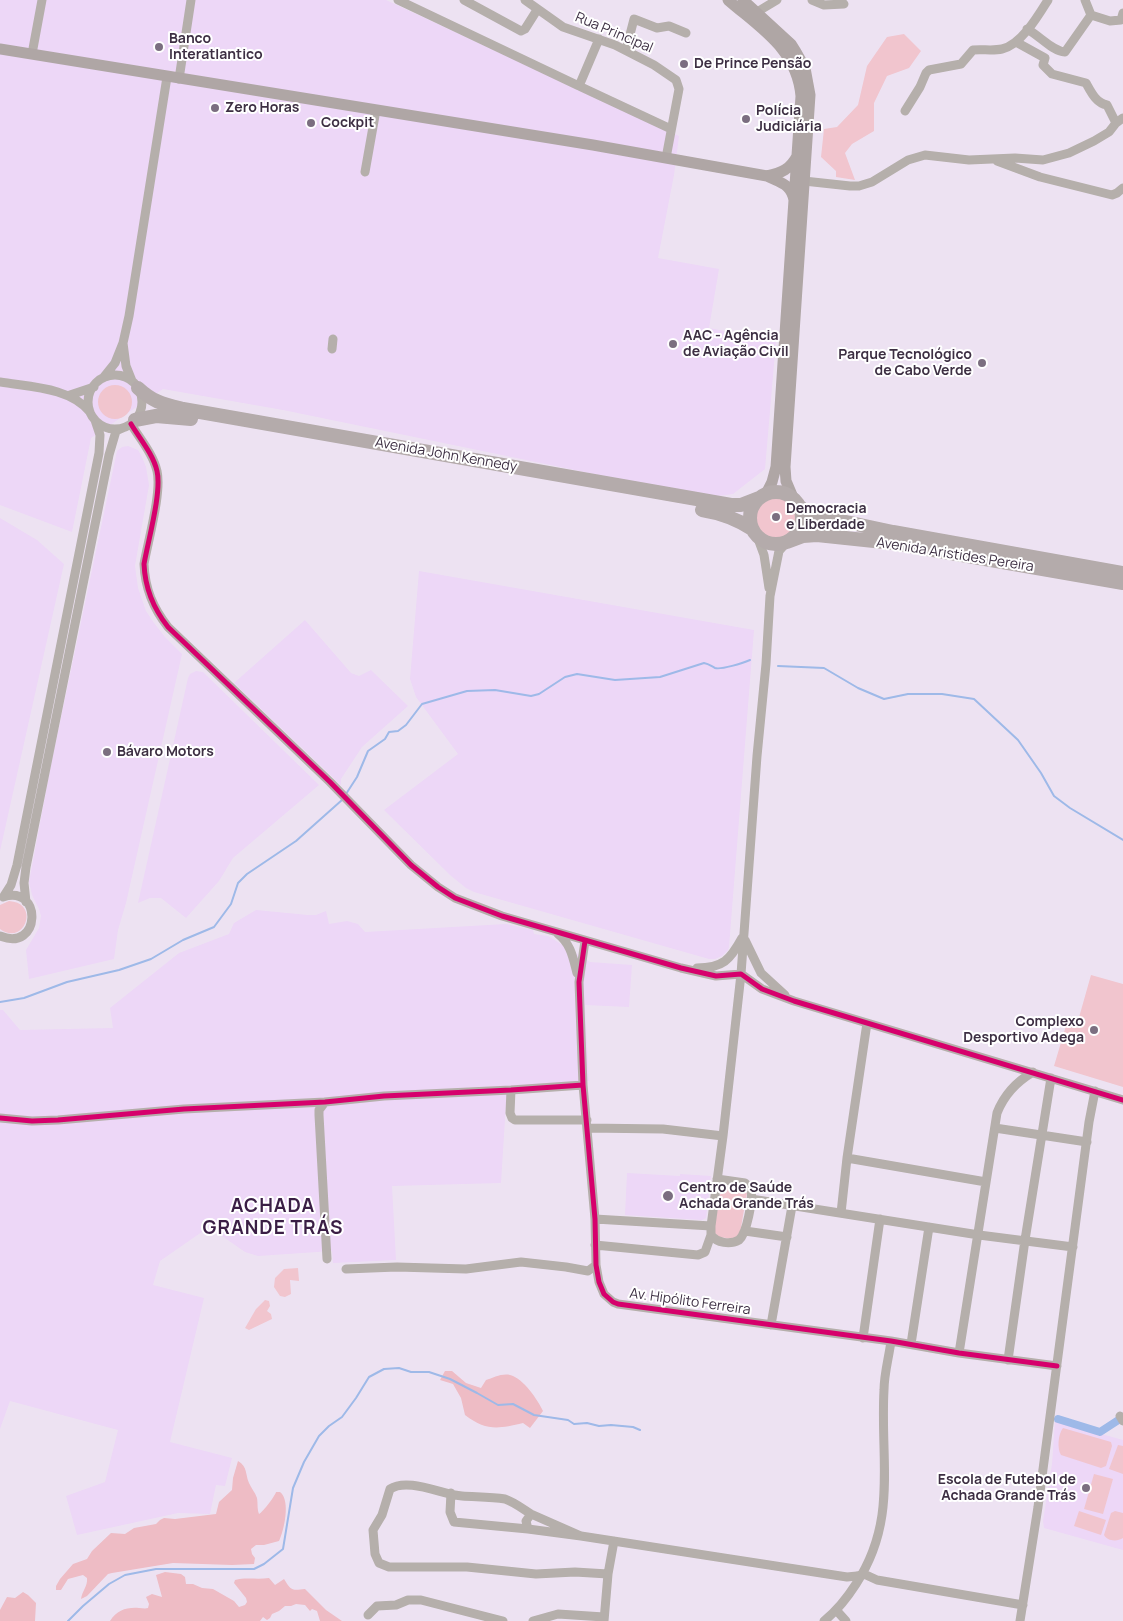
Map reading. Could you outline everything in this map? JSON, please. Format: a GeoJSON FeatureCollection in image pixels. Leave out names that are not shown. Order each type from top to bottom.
{"type":"FeatureCollection","features":[{"type":"Feature","properties":{"kind":"highway","name":"Avenida John Kennedy"},"geometry":{"type":"LineString","coordinates":[[135,385],[158,403],[212,414],[731,505],[741,505],[763,496]]}},
{"type":"Feature","properties":{"kind":"highway","name":"Avenida John Kennedy"},"geometry":{"type":"LineString","coordinates":[[130,424],[156,416],[180,417],[209,422],[717,512],[741,522],[755,532]]}},
{"type":"Feature","properties":{"kind":"highway"},"geometry":{"type":"LineString","coordinates":[[781,493],[796,503],[801,513],[802,522],[794,536],[788,542],[779,544],[770,544],[763,541],[755,532],[750,521],[754,505],[763,496],[781,493]]}},
{"type":"Feature","properties":{"kind":"highway","name":"Avenida Aristides Pereira"},"geometry":{"type":"LineString","coordinates":[[796,503],[806,512],[818,516],[874,529],[1123,573]]}},
{"type":"Feature","properties":{"kind":"highway","name":"Avenida Aristides Pereira"},"geometry":{"type":"LineString","coordinates":[[788,542],[802,536],[817,535],[893,543],[1123,583]]}},
{"type":"Feature","properties":{"kind":"main road"},"geometry":{"type":"LineString","coordinates":[[728,0],[784,50],[793,64],[799,79],[801,96],[776,467],[772,482],[763,496]]}},
{"type":"Feature","properties":{"kind":"main road"},"geometry":{"type":"LineString","coordinates":[[743,0],[791,44],[801,60],[807,77],[810,95],[785,467],[786,481],[796,503]]}},
{"type":"Feature","properties":{"kind":"main road"},"geometry":{"type":"LineString","coordinates":[[0,49],[767,176],[787,185],[791,189],[794,200]]}},
{"type":"Feature","properties":{"kind":"main road"},"geometry":{"type":"LineString","coordinates":[[767,176],[787,170],[797,155]]}},
{"type":"Feature","properties":{"kind":"street"},"geometry":{"type":"LineString","coordinates":[[32,54],[42,0]]}},
{"type":"Feature","properties":{"kind":"street"},"geometry":{"type":"LineString","coordinates":[[180,79],[191,0]]}},
{"type":"Feature","properties":{"kind":"street"},"geometry":{"type":"LineString","coordinates":[[398,0],[671,128]]}},
{"type":"Feature","properties":{"kind":"street"},"geometry":{"type":"LineString","coordinates":[[464,0],[521,30],[525,29],[537,10]]}},
{"type":"Feature","properties":{"kind":"street","name":"Rua Principal"},"geometry":{"type":"LineString","coordinates":[[525,0],[564,27],[626,50],[654,65],[676,80],[679,89],[666,158]]}},
{"type":"Feature","properties":{"kind":"street"},"geometry":{"type":"LineString","coordinates":[[756,12],[777,0]]}},
{"type":"Feature","properties":{"kind":"street"},"geometry":{"type":"LineString","coordinates":[[812,0],[824,5],[844,4]]}},
{"type":"Feature","properties":{"kind":"street"},"geometry":{"type":"LineString","coordinates":[[905,111],[929,70],[961,64],[974,50],[1002,49],[1016,42],[1048,0]]}},
{"type":"Feature","properties":{"kind":"street"},"geometry":{"type":"LineString","coordinates":[[1084,0],[1091,15],[1110,21],[1120,20],[1123,13]]}},
{"type":"Feature","properties":{"kind":"street"},"geometry":{"type":"LineString","coordinates":[[1027,29],[1037,34],[1059,52],[1065,52],[1091,15]]}},
{"type":"Feature","properties":{"kind":"street"},"geometry":{"type":"LineString","coordinates":[[626,50],[634,19],[657,28],[668,26],[686,33]]}},
{"type":"Feature","properties":{"kind":"street"},"geometry":{"type":"LineString","coordinates":[[579,86],[599,39]]}},
{"type":"Feature","properties":{"kind":"street"},"geometry":{"type":"LineString","coordinates":[[804,181],[859,186],[872,182],[908,160],[925,155],[969,160],[1015,158],[1043,160],[1082,148],[1109,132],[1120,121],[1107,105],[1101,104],[1093,96],[1086,83],[1052,74],[1043,65],[1045,58],[1016,42]]}},
{"type":"Feature","properties":{"kind":"street"},"geometry":{"type":"LineString","coordinates":[[70,395],[94,387],[104,378],[115,364],[123,343],[129,316],[167,77]]}},
{"type":"Feature","properties":{"kind":"street"},"geometry":{"type":"LineString","coordinates":[[365,172],[376,110]]}},
{"type":"Feature","properties":{"kind":"street"},"geometry":{"type":"LineString","coordinates":[[995,160],[1040,177],[1112,195],[1123,188]]}},
{"type":"Feature","properties":{"kind":"street"},"geometry":{"type":"LineString","coordinates":[[332,348],[333,338]]}},
{"type":"Feature","properties":{"kind":"street"},"geometry":{"type":"LineString","coordinates":[[26,902],[24,883],[26,867],[112,442],[116,431],[130,424],[140,413],[142,404],[126,366],[123,343]]}},
{"type":"Feature","properties":{"kind":"street"},"geometry":{"type":"LineString","coordinates":[[104,378],[118,376],[135,385]]}},
{"type":"Feature","properties":{"kind":"street"},"geometry":{"type":"LineString","coordinates":[[0,382],[70,395],[82,403],[93,417],[109,428],[130,424]]}},
{"type":"Feature","properties":{"kind":"street"},"geometry":{"type":"LineString","coordinates":[[2,897],[11,885],[17,865],[99,453],[100,435],[89,400],[94,387]]}},
{"type":"Feature","properties":{"kind":"street"},"geometry":{"type":"LineString","coordinates":[[130,424],[150,454],[157,471],[158,490],[144,564],[146,586],[154,607],[168,627],[339,792],[411,865],[438,887],[455,898],[486,911],[681,968],[716,976],[741,974],[762,989],[794,1001],[1123,1100]]}},
{"type":"Feature","properties":{"kind":"street"},"geometry":{"type":"LineString","coordinates":[[755,532],[764,555],[770,596]]}},
{"type":"Feature","properties":{"kind":"street"},"geometry":{"type":"LineString","coordinates":[[595,1244],[698,1255],[707,1250],[723,1136],[741,974],[770,596],[778,552],[788,542]]}},
{"type":"Feature","properties":{"kind":"street"},"geometry":{"type":"LineString","coordinates":[[0,936],[14,939],[26,933],[32,921],[30,907],[26,902],[15,896],[2,897]]}},
{"type":"Feature","properties":{"kind":"street"},"geometry":{"type":"LineString","coordinates":[[552,930],[563,938],[570,948],[579,982]]}},
{"type":"Feature","properties":{"kind":"street"},"geometry":{"type":"LineString","coordinates":[[681,968],[705,968],[719,965],[733,954],[743,935]]}},
{"type":"Feature","properties":{"kind":"street"},"geometry":{"type":"LineString","coordinates":[[743,935],[761,973],[776,988],[794,1001]]}},
{"type":"Feature","properties":{"kind":"street"},"geometry":{"type":"LineString","coordinates":[[579,982],[585,941]]}},
{"type":"Feature","properties":{"kind":"street","name":"Av. Hipólito Ferreira"},"geometry":{"type":"LineString","coordinates":[[579,982],[584,1085],[595,1219],[596,1265],[599,1282],[604,1294],[613,1302],[1057,1366]]}},
{"type":"Feature","properties":{"kind":"street"},"geometry":{"type":"LineString","coordinates":[[841,1213],[847,1158],[868,1024]]}},
{"type":"Feature","properties":{"kind":"street"},"geometry":{"type":"LineString","coordinates":[[959,1353],[979,1235],[994,1128],[1000,1106],[1009,1092],[1019,1081],[1033,1072]]}},
{"type":"Feature","properties":{"kind":"street"},"geometry":{"type":"LineString","coordinates":[[1008,1360],[1051,1078]]}},
{"type":"Feature","properties":{"kind":"street"},"geometry":{"type":"LineString","coordinates":[[0,1118],[32,1121],[58,1120],[184,1109],[584,1085]]}},
{"type":"Feature","properties":{"kind":"street"},"geometry":{"type":"LineString","coordinates":[[511,1090],[510,1113],[514,1120],[663,1129],[723,1136]]}},
{"type":"Feature","properties":{"kind":"street"},"geometry":{"type":"LineString","coordinates":[[1020,1621],[1057,1366],[1089,1122],[1095,1091]]}},
{"type":"Feature","properties":{"kind":"street"},"geometry":{"type":"LineString","coordinates":[[325,1102],[319,1110],[319,1115],[326,1259]]}},
{"type":"Feature","properties":{"kind":"street"},"geometry":{"type":"LineString","coordinates":[[994,1128],[1087,1142]]}},
{"type":"Feature","properties":{"kind":"street"},"geometry":{"type":"LineString","coordinates":[[847,1158],[986,1182]]}},
{"type":"Feature","properties":{"kind":"street"},"geometry":{"type":"LineString","coordinates":[[711,1230],[715,1240],[732,1243],[742,1237],[745,1231],[751,1199],[750,1189],[745,1183],[717,1178]]}},
{"type":"Feature","properties":{"kind":"street"},"geometry":{"type":"LineString","coordinates":[[751,1199],[979,1235],[1073,1247]]}},
{"type":"Feature","properties":{"kind":"street"},"geometry":{"type":"LineString","coordinates":[[771,1325],[792,1206]]}},
{"type":"Feature","properties":{"kind":"street"},"geometry":{"type":"LineString","coordinates":[[595,1219],[711,1230]]}},
{"type":"Feature","properties":{"kind":"street"},"geometry":{"type":"LineString","coordinates":[[863,1338],[880,1219]]}},
{"type":"Feature","properties":{"kind":"street"},"geometry":{"type":"LineString","coordinates":[[911,1344],[928,1226]]}},
{"type":"Feature","properties":{"kind":"street"},"geometry":{"type":"LineString","coordinates":[[745,1231],[787,1237]]}},
{"type":"Feature","properties":{"kind":"street"},"geometry":{"type":"LineString","coordinates":[[346,1269],[466,1269],[521,1262],[566,1267],[588,1272],[596,1265]]}},
{"type":"Feature","properties":{"kind":"street"},"geometry":{"type":"LineString","coordinates":[[824,1621],[838,1611],[864,1574],[874,1548],[882,1518],[886,1472],[884,1389],[891,1341]]}},
{"type":"Feature","properties":{"kind":"street"},"geometry":{"type":"LineString","coordinates":[[581,1536],[504,1499],[460,1496],[417,1486],[397,1486],[390,1489],[382,1515],[373,1530],[374,1550],[379,1563],[385,1566],[398,1568],[467,1567],[536,1574],[575,1572],[608,1574]]}},
{"type":"Feature","properties":{"kind":"street"},"geometry":{"type":"LineString","coordinates":[[452,1493],[450,1516],[454,1522],[581,1536],[847,1577],[864,1574],[877,1580],[1023,1605]]}},
{"type":"Feature","properties":{"kind":"street"},"geometry":{"type":"LineString","coordinates":[[528,1529],[526,1521],[532,1514]]}},
{"type":"Feature","properties":{"kind":"street"},"geometry":{"type":"LineString","coordinates":[[534,1621],[558,1614],[604,1619],[608,1574],[614,1541]]}},
{"type":"Feature","properties":{"kind":"street"},"geometry":{"type":"LineString","coordinates":[[368,1614],[377,1606],[396,1605],[408,1600],[421,1600],[503,1621]]}},
{"type":"Feature","properties":{"kind":"street"},"geometry":{"type":"LineString","coordinates":[[838,1611],[846,1621]]}},
{"type":"Feature","properties":{"kind":"shaded area"},"geometry":{"type":"Polygon","coordinates":[[[0,0],[386,0],[679,136],[674,175],[658,258],[719,269],[709,328],[776,341],[765,469],[733,494],[718,496],[599,475],[283,410],[163,389],[91,438],[72,532],[0,505],[0,0]]]}},
{"type":"Feature","properties":{"kind":"shaded area"},"geometry":{"type":"Polygon","coordinates":[[[904,34],[921,51],[909,68],[887,76],[874,103],[874,131],[852,144],[845,153],[855,180],[836,177],[836,171],[821,157],[824,129],[837,127],[858,105],[867,66],[887,37],[904,34]]]}},
{"type":"Feature","properties":{"kind":"shaded area"},"geometry":{"type":"Polygon","coordinates":[[[115,385],[122,386],[127,390],[131,395],[131,409],[127,414],[122,418],[115,419],[108,418],[103,414],[99,409],[98,402],[99,395],[103,390],[108,386],[115,385]]]}},
{"type":"Feature","properties":{"kind":"shaded area"},"geometry":{"type":"Polygon","coordinates":[[[128,446],[138,450],[142,457],[149,485],[135,566],[138,588],[146,611],[154,623],[182,654],[126,903],[118,930],[114,959],[29,979],[26,950],[39,928],[41,916],[29,882],[50,770],[117,451],[122,447],[128,446]]]}},
{"type":"Feature","properties":{"kind":"shaded area"},"geometry":{"type":"Polygon","coordinates":[[[776,497],[791,503],[797,518],[791,533],[776,539],[761,533],[755,518],[761,503],[776,497]]]}},
{"type":"Feature","properties":{"kind":"shaded area"},"geometry":{"type":"Polygon","coordinates":[[[0,518],[37,540],[64,564],[0,851],[0,518]]]}},
{"type":"Feature","properties":{"kind":"shaded area"},"geometry":{"type":"Polygon","coordinates":[[[419,571],[754,630],[729,947],[722,956],[709,959],[474,892],[450,875],[384,810],[458,754],[416,697],[410,679],[419,571]]]}},
{"type":"Feature","properties":{"kind":"shaded area"},"geometry":{"type":"Polygon","coordinates":[[[305,620],[351,673],[359,676],[371,670],[408,706],[362,747],[341,779],[341,785],[234,683],[305,620]]]}},
{"type":"Feature","properties":{"kind":"shaded area"},"geometry":{"type":"Polygon","coordinates":[[[196,671],[203,672],[319,785],[233,858],[219,881],[186,918],[161,898],[150,898],[138,903],[188,678],[190,674],[196,671]]]}},
{"type":"Feature","properties":{"kind":"shaded area"},"geometry":{"type":"Polygon","coordinates":[[[9,901],[19,904],[27,915],[22,929],[9,933],[0,929],[0,905],[9,901]]]}},
{"type":"Feature","properties":{"kind":"shaded area"},"geometry":{"type":"Polygon","coordinates":[[[256,910],[308,915],[316,915],[326,911],[329,924],[347,921],[358,924],[365,932],[506,924],[533,930],[534,934],[548,936],[590,962],[632,965],[629,1007],[585,1005],[589,1081],[511,1087],[510,1122],[506,1103],[501,1183],[392,1186],[396,1260],[333,1263],[332,1251],[258,1256],[245,1252],[209,1227],[160,1261],[153,1285],[204,1298],[170,1442],[232,1458],[225,1486],[216,1485],[210,1514],[178,1513],[77,1535],[66,1496],[105,1482],[118,1430],[10,1401],[0,1429],[0,1010],[3,1010],[20,1030],[113,1028],[110,1008],[179,953],[229,934],[234,923],[256,910]]]}},
{"type":"Feature","properties":{"kind":"shaded area","name":"Complexo Desportivo Adega"},"geometry":{"type":"Polygon","coordinates":[[[1091,975],[1123,984],[1123,1087],[1054,1066],[1068,1019],[1078,1021],[1091,975]]]}},
{"type":"Feature","properties":{"kind":"shaded area","name":"Centro de Saúde Achada Grande Trás"},"geometry":{"type":"Polygon","coordinates":[[[627,1173],[711,1176],[706,1218],[702,1220],[625,1215],[627,1173]]]}},
{"type":"Feature","properties":{"kind":"shaded area"},"geometry":{"type":"Polygon","coordinates":[[[726,1186],[741,1188],[747,1193],[740,1233],[738,1236],[731,1238],[719,1237],[714,1229],[721,1190],[726,1186]]]}},
{"type":"Feature","properties":{"kind":"shaded area"},"geometry":{"type":"Polygon","coordinates":[[[298,1268],[299,1281],[290,1280],[291,1294],[285,1297],[280,1296],[274,1287],[275,1278],[284,1269],[298,1268]]]}},
{"type":"Feature","properties":{"kind":"shaded area"},"geometry":{"type":"Polygon","coordinates":[[[265,1300],[269,1301],[270,1306],[267,1311],[271,1314],[272,1319],[249,1330],[245,1328],[256,1309],[265,1300]]]}},
{"type":"Feature","properties":{"kind":"shaded area"},"geometry":{"type":"Polygon","coordinates":[[[445,1371],[452,1371],[466,1383],[481,1388],[486,1380],[498,1376],[510,1375],[515,1377],[530,1390],[543,1411],[530,1428],[523,1423],[506,1427],[492,1427],[479,1424],[465,1415],[461,1398],[453,1384],[440,1380],[445,1371]]]}},
{"type":"Feature","properties":{"kind":"shaded area","name":"Escola de Futebol de Achada Grande Trás"},"geometry":{"type":"Polygon","coordinates":[[[1055,1421],[1123,1440],[1123,1550],[1044,1528],[1043,1521],[1052,1464],[1055,1421]]]}},
{"type":"Feature","properties":{"kind":"shaded area"},"geometry":{"type":"Polygon","coordinates":[[[1063,1428],[1111,1442],[1112,1446],[1106,1466],[1101,1468],[1061,1455],[1059,1442],[1063,1428]]]}},
{"type":"Feature","properties":{"kind":"shaded area"},"geometry":{"type":"Polygon","coordinates":[[[1118,1445],[1123,1446],[1123,1474],[1109,1469],[1118,1445]]]}},
{"type":"Feature","properties":{"kind":"shaded area"},"geometry":{"type":"Polygon","coordinates":[[[238,1461],[245,1468],[249,1483],[257,1498],[259,1514],[269,1504],[276,1492],[280,1492],[283,1496],[286,1508],[283,1530],[279,1541],[256,1545],[251,1549],[255,1558],[254,1564],[173,1563],[112,1573],[108,1574],[87,1596],[81,1599],[87,1581],[87,1578],[83,1575],[68,1579],[61,1590],[56,1590],[60,1579],[73,1564],[87,1559],[92,1551],[111,1533],[125,1534],[134,1528],[156,1524],[164,1518],[175,1519],[216,1514],[219,1502],[232,1490],[238,1461]]]}},
{"type":"Feature","properties":{"kind":"shaded area"},"geometry":{"type":"Polygon","coordinates":[[[1094,1474],[1113,1479],[1103,1514],[1084,1509],[1094,1474]]]}},
{"type":"Feature","properties":{"kind":"shaded area"},"geometry":{"type":"Polygon","coordinates":[[[1079,1511],[1106,1520],[1101,1535],[1074,1526],[1079,1511]]]}},
{"type":"Feature","properties":{"kind":"shaded area"},"geometry":{"type":"Polygon","coordinates":[[[1115,1511],[1123,1513],[1123,1538],[1110,1540],[1104,1535],[1111,1513],[1115,1511]]]}},
{"type":"Feature","properties":{"kind":"shaded area"},"geometry":{"type":"Polygon","coordinates":[[[165,1572],[181,1574],[185,1577],[186,1584],[213,1589],[234,1601],[239,1607],[247,1602],[234,1583],[235,1580],[269,1578],[275,1585],[284,1579],[292,1589],[305,1589],[326,1610],[342,1621],[320,1621],[317,1611],[312,1609],[310,1611],[305,1605],[296,1604],[285,1606],[272,1614],[267,1620],[263,1617],[260,1621],[110,1621],[123,1610],[148,1608],[149,1604],[146,1597],[152,1594],[162,1597],[156,1575],[165,1572]]]}},
{"type":"Feature","properties":{"kind":"shaded area"},"geometry":{"type":"Polygon","coordinates":[[[23,1592],[36,1603],[35,1621],[0,1621],[0,1610],[7,1597],[15,1598],[23,1592]]]}},
{"type":"Feature","properties":{"kind":"waterway"},"geometry":{"type":"LineString","coordinates":[[346,794],[357,777],[368,751],[385,739],[389,732],[398,731],[406,725],[422,704],[467,691],[495,690],[531,696],[539,694],[565,677],[577,674],[615,680],[660,677],[704,663],[718,668],[750,660]]}},
{"type":"Feature","properties":{"kind":"waterway"},"geometry":{"type":"LineString","coordinates":[[778,666],[824,668],[858,688],[884,699],[908,694],[942,694],[974,699],[1018,740],[1041,773],[1054,796],[1070,808],[1123,840]]}},
{"type":"Feature","properties":{"kind":"waterway"},"geometry":{"type":"LineString","coordinates":[[0,1002],[24,998],[67,982],[119,970],[151,959],[183,940],[214,927],[231,904],[238,883],[247,874],[296,841],[342,800]]}},
{"type":"Feature","properties":{"kind":"waterway"},"geometry":{"type":"LineString","coordinates":[[68,1621],[109,1584],[125,1575],[156,1569],[254,1569],[264,1564],[283,1549],[293,1488],[304,1462],[319,1436],[342,1417],[369,1377],[384,1369],[399,1368],[411,1372],[429,1372],[450,1379],[498,1405],[513,1404],[534,1415],[568,1420],[574,1424],[611,1425],[633,1427],[640,1430]]}},
{"type":"Feature","properties":{"kind":"waterway"},"geometry":{"type":"LineString","coordinates":[[1058,1419],[1100,1432],[1123,1417]]}},
{"type":"Feature","properties":{"kind":"cycle path"},"geometry":{"type":"LineString","coordinates":[[131,424],[149,453],[157,471],[158,491],[144,564],[148,590],[163,620],[168,627],[330,782],[411,865],[438,887],[455,898],[502,916],[681,968],[716,976],[741,974],[762,989],[794,1001],[1123,1100]]}},
{"type":"Feature","properties":{"kind":"cycle path"},"geometry":{"type":"LineString","coordinates":[[585,941],[579,982],[583,1085],[595,1219],[596,1265],[599,1282],[604,1294],[618,1304],[891,1341],[959,1353],[1057,1366]]}},
{"type":"Feature","properties":{"kind":"cycle path"},"geometry":{"type":"LineString","coordinates":[[0,1118],[32,1121],[58,1120],[184,1109],[583,1085]]}},
{"type":"Feature","properties":{"kind":"place","name":"Banco Interatlantico"},"geometry":{"type":"Point","coordinates":[159,47]}},
{"type":"Feature","properties":{"kind":"place","name":"De Prince Pensão"},"geometry":{"type":"Point","coordinates":[684,64]}},
{"type":"Feature","properties":{"kind":"place","name":"Zero Horas"},"geometry":{"type":"Point","coordinates":[215,108]}},
{"type":"Feature","properties":{"kind":"place","name":"Polícia Judiciária"},"geometry":{"type":"Point","coordinates":[746,119]}},
{"type":"Feature","properties":{"kind":"place","name":"Cockpit"},"geometry":{"type":"Point","coordinates":[311,123]}},
{"type":"Feature","properties":{"kind":"place","name":"AAC - Agência de Aviação Civil"},"geometry":{"type":"Point","coordinates":[673,344]}},
{"type":"Feature","properties":{"kind":"place","name":"Parque Tecnológico de Cabo Verde"},"geometry":{"type":"Point","coordinates":[982,363]}},
{"type":"Feature","properties":{"kind":"place","name":"Democracia e Liberdade"},"geometry":{"type":"Point","coordinates":[776,517]}},
{"type":"Feature","properties":{"kind":"place","name":"Bávaro Motors"},"geometry":{"type":"Point","coordinates":[107,752]}},
{"type":"Feature","properties":{"kind":"place","name":"Complexo Desportivo Adega"},"geometry":{"type":"Point","coordinates":[1094,1030]}},
{"type":"Feature","properties":{"kind":"place","name":"Centro de Saúde Achada Grande Trás"},"geometry":{"type":"Point","coordinates":[668,1196]}},
{"type":"Feature","properties":{"kind":"place","name":"Escola de Futebol de Achada Grande Trás"},"geometry":{"type":"Point","coordinates":[1086,1488]}},
{"type":"Feature","properties":{"kind":"district","name":"ACHADA GRANDE TRÁS"},"geometry":{"type":"Point","coordinates":[273,1218]}}]}
